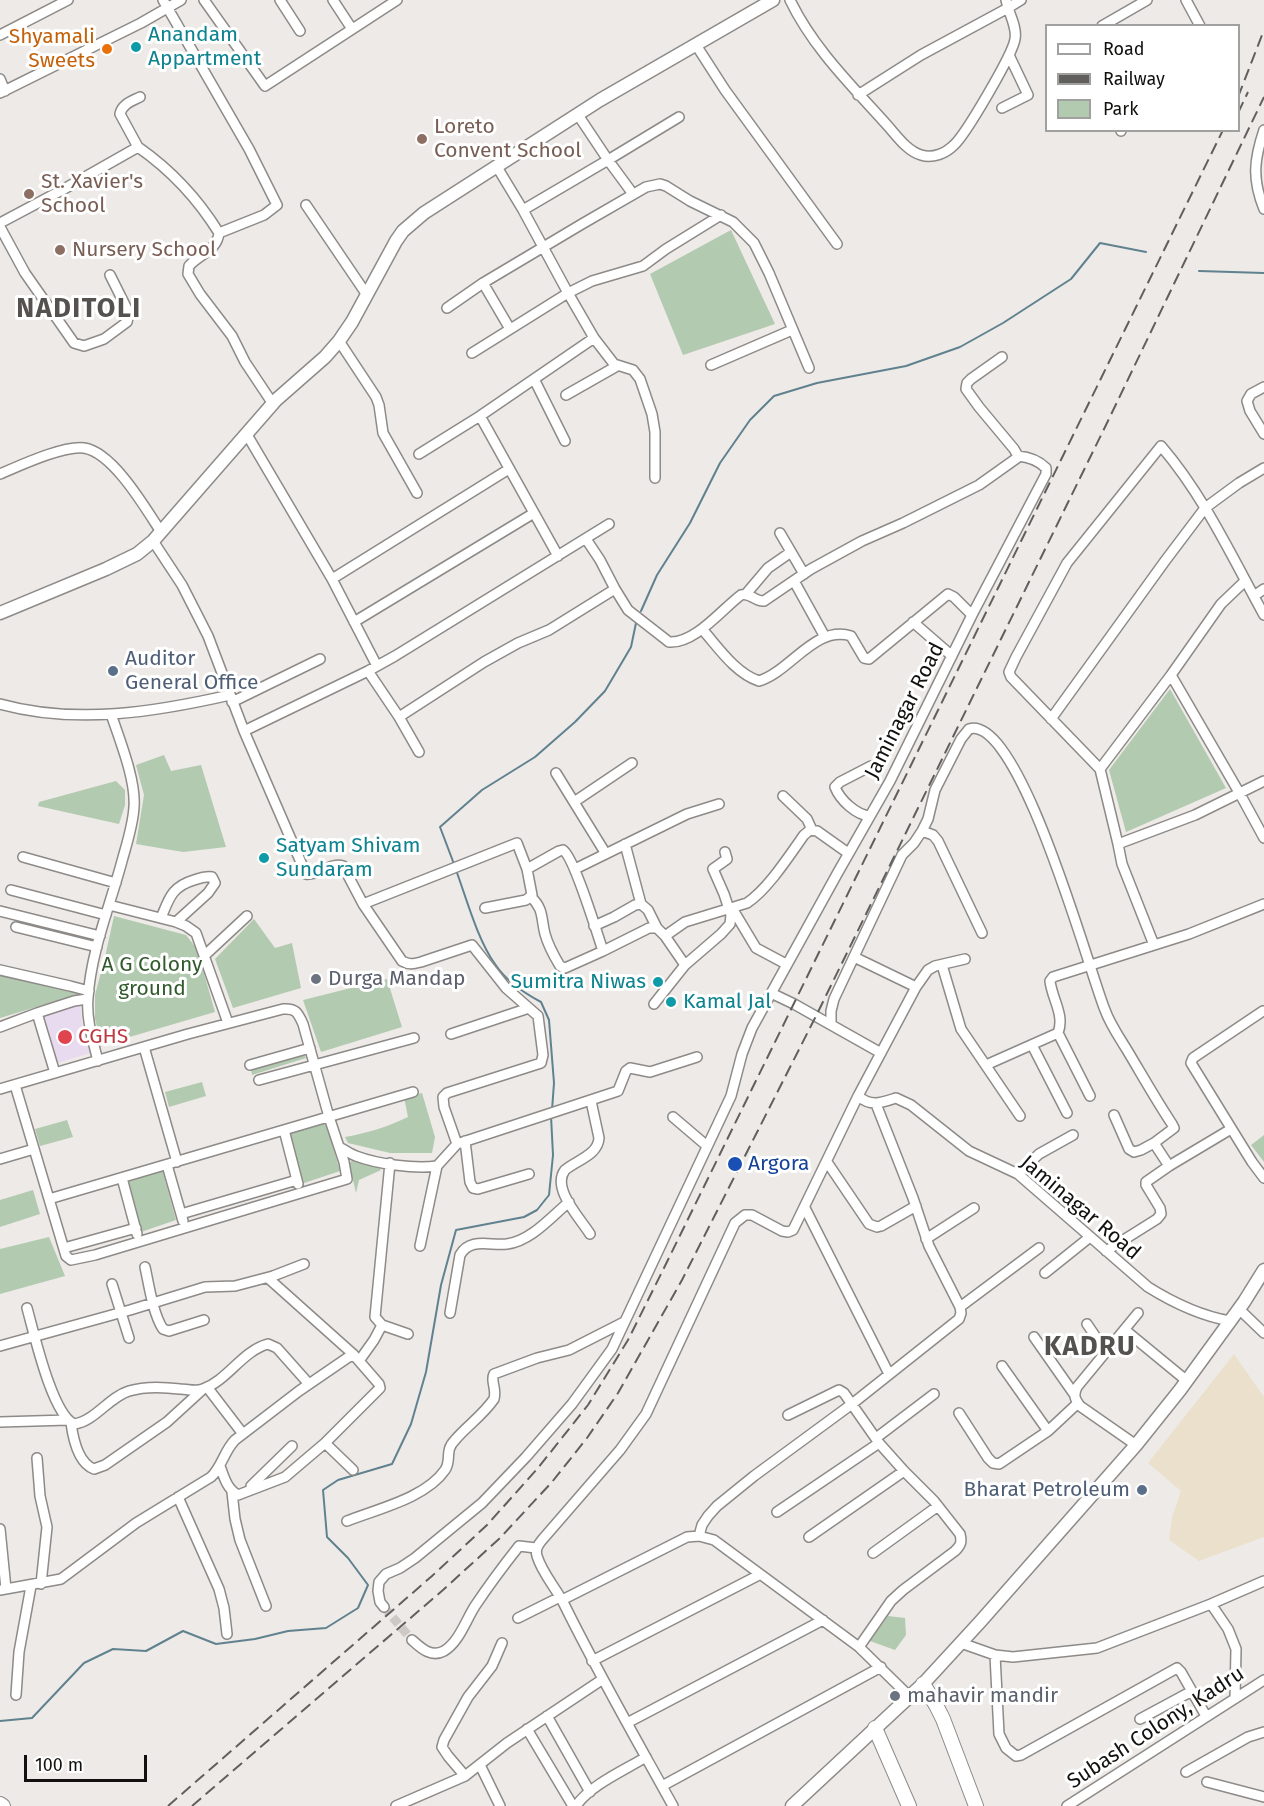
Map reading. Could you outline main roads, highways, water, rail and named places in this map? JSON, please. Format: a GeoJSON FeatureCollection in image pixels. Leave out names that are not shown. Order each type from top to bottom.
{"type":"FeatureCollection","features":[{"type":"Feature","properties":{"kind":"main road"},"geometry":{"type":"LineString","coordinates":[[923,1684],[943,1719],[976,1806]]}},
{"type":"Feature","properties":{"kind":"main road"},"geometry":{"type":"LineString","coordinates":[[875,1728],[909,1806]]}},
{"type":"Feature","properties":{"kind":"waterway"},"geometry":{"type":"LineString","coordinates":[[641,611],[657,575],[690,523],[720,463],[750,420],[774,396],[817,383],[906,366],[960,347],[1003,323],[1071,279],[1100,243],[1146,252]]}},
{"type":"Feature","properties":{"kind":"waterway"},"geometry":{"type":"LineString","coordinates":[[1199,271],[1264,273]]}},
{"type":"Feature","properties":{"kind":"waterway"},"geometry":{"type":"LineString","coordinates":[[454,864],[440,827],[482,790],[535,757],[575,722],[605,691],[631,647],[636,623]]}},
{"type":"Feature","properties":{"kind":"waterway"},"geometry":{"type":"LineString","coordinates":[[456,870],[478,931],[489,954],[499,970],[510,981],[541,1002],[549,1020],[554,1083],[552,1110]]}},
{"type":"Feature","properties":{"kind":"waterway"},"geometry":{"type":"LineString","coordinates":[[0,1721],[32,1718],[84,1663],[113,1649],[146,1651],[183,1631],[216,1644],[255,1639],[288,1631],[326,1628],[358,1608],[368,1585],[348,1558],[327,1537],[323,1490],[338,1480],[392,1464],[411,1424],[426,1372],[441,1285],[456,1230],[524,1217],[537,1210],[549,1195],[553,1155],[551,1116]]}},
{"type":"Feature","properties":{"kind":"tunnel"},"geometry":{"type":"LineString","coordinates":[[384,1607],[412,1640]]}},
{"type":"Feature","properties":{"kind":"railway"},"geometry":{"type":"LineString","coordinates":[[1240,92],[1264,30]]}},
{"type":"Feature","properties":{"kind":"railway"},"geometry":{"type":"LineString","coordinates":[[1240,109],[1248,92]]}},
{"type":"Feature","properties":{"kind":"railway"},"geometry":{"type":"LineString","coordinates":[[192,1806],[443,1590],[500,1538],[552,1482],[587,1438],[618,1393],[682,1280],[816,1016],[1264,97]]}},
{"type":"Feature","properties":{"kind":"railway"},"geometry":{"type":"LineString","coordinates":[[168,1806],[432,1576],[487,1525],[538,1468],[588,1405],[628,1340],[662,1272],[1222,132]]}},
{"type":"Feature","properties":{"kind":"place","name":"Anandam Appartment"},"geometry":{"type":"Point","coordinates":[136,47]}},
{"type":"Feature","properties":{"kind":"place","name":"Shyamali Sweets"},"geometry":{"type":"Point","coordinates":[107,49]}},
{"type":"Feature","properties":{"kind":"place","name":"Loreto Convent School"},"geometry":{"type":"Point","coordinates":[422,139]}},
{"type":"Feature","properties":{"kind":"place","name":"St. Xavier's School"},"geometry":{"type":"Point","coordinates":[29,194]}},
{"type":"Feature","properties":{"kind":"place","name":"Nursery School"},"geometry":{"type":"Point","coordinates":[60,250]}},
{"type":"Feature","properties":{"kind":"place","name":"Auditor General Office"},"geometry":{"type":"Point","coordinates":[113,671]}},
{"type":"Feature","properties":{"kind":"place","name":"Satyam Shivam Sundaram"},"geometry":{"type":"Point","coordinates":[264,858]}},
{"type":"Feature","properties":{"kind":"place","name":"Durga Mandap"},"geometry":{"type":"Point","coordinates":[316,979]}},
{"type":"Feature","properties":{"kind":"place","name":"Sumitra Niwas"},"geometry":{"type":"Point","coordinates":[658,982]}},
{"type":"Feature","properties":{"kind":"place","name":"Kamal Jal"},"geometry":{"type":"Point","coordinates":[671,1002]}},
{"type":"Feature","properties":{"kind":"place","name":"CGHS"},"geometry":{"type":"Point","coordinates":[65,1037]}},
{"type":"Feature","properties":{"kind":"place","name":"Argora"},"geometry":{"type":"Point","coordinates":[735,1164]}},
{"type":"Feature","properties":{"kind":"place","name":"Bharat Petroleum"},"geometry":{"type":"Point","coordinates":[1142,1490]}},
{"type":"Feature","properties":{"kind":"place","name":"mahavir mandir"},"geometry":{"type":"Point","coordinates":[895,1696]}},
{"type":"Feature","properties":{"kind":"district","name":"NADITOLI"},"geometry":{"type":"Point","coordinates":[79,309]}},
{"type":"Feature","properties":{"kind":"district","name":"KADRU"},"geometry":{"type":"Point","coordinates":[1090,1347]}},
{"type":"Feature","properties":{"kind":"park label","name":"A G Colony ground"},"geometry":{"type":"Point","coordinates":[152,977]}}]}
